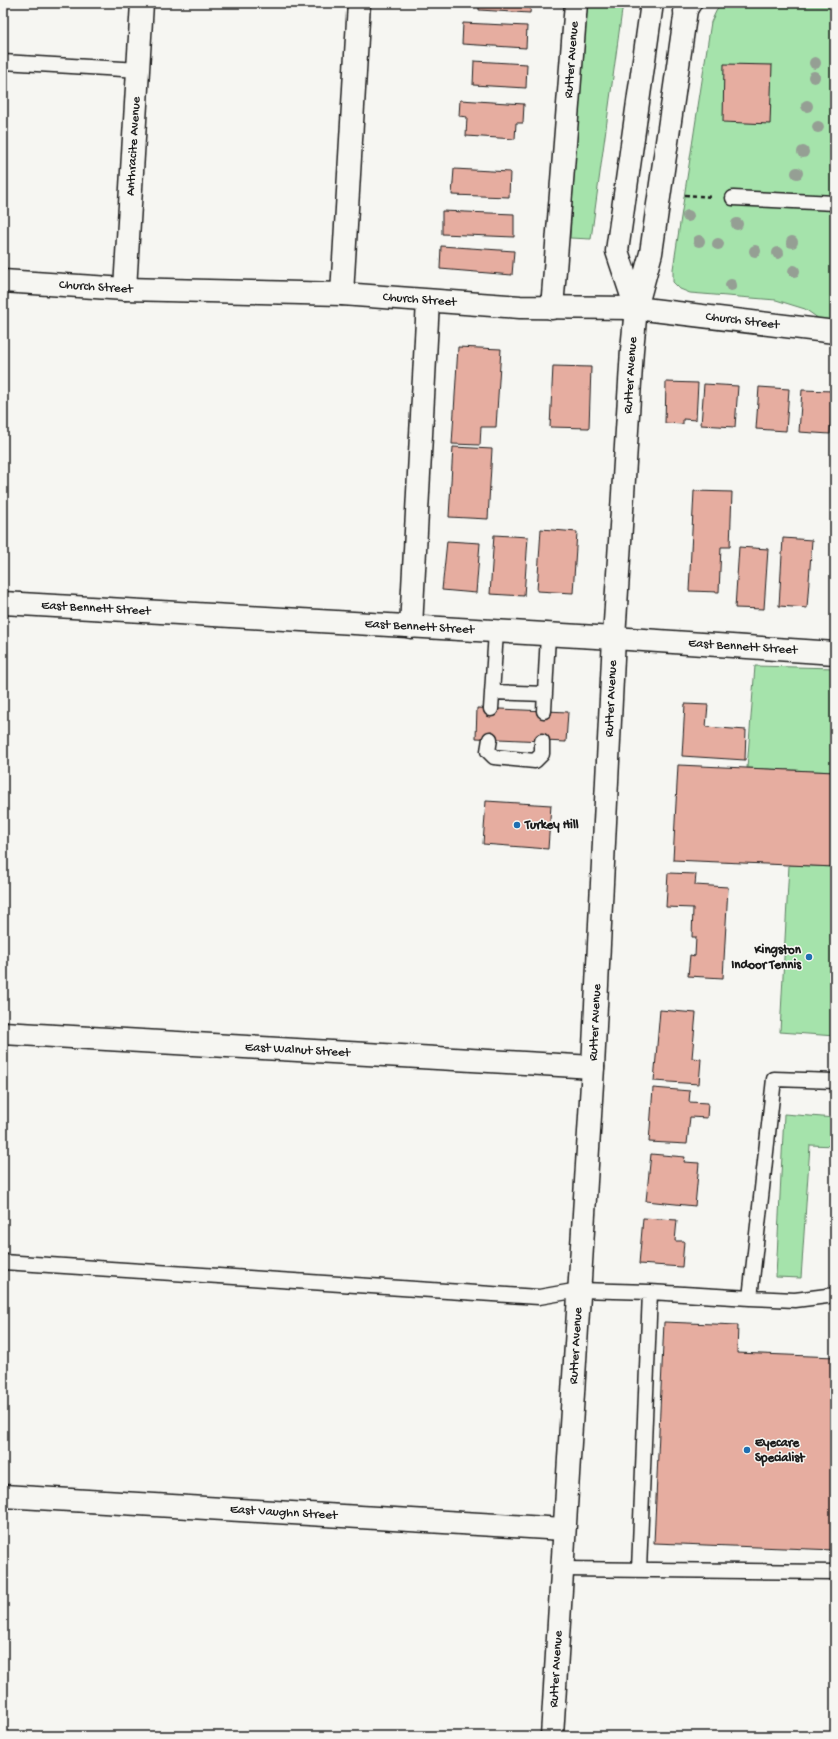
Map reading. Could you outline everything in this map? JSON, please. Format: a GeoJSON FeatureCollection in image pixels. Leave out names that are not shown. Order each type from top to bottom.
{"type":"FeatureCollection","features":[{"type":"Feature","properties":{"kind":"street","name":"Anthracite Avenue"},"geometry":{"type":"LineString","coordinates":[[125,289],[140,70],[142,3]]}},
{"type":"Feature","properties":{"kind":"street"},"geometry":{"type":"LineString","coordinates":[[342,294],[358,3]]}},
{"type":"Feature","properties":{"kind":"street","name":"Rutter Avenue"},"geometry":{"type":"LineString","coordinates":[[552,308],[576,3]]}},
{"type":"Feature","properties":{"kind":"street","name":"Rutter Avenue"},"geometry":{"type":"LineString","coordinates":[[636,308],[617,251],[652,3]]}},
{"type":"Feature","properties":{"kind":"street","name":"Rutter Avenue"},"geometry":{"type":"LineString","coordinates":[[552,1736],[592,1067],[614,638],[632,350],[636,308],[651,253],[687,6]]}},
{"type":"Feature","properties":{"kind":"street","name":"Church Street"},"geometry":{"type":"LineString","coordinates":[[3,281],[125,289],[342,294],[428,301],[552,308],[636,308],[835,332]]}},
{"type":"Feature","properties":{"kind":"street"},"geometry":{"type":"LineString","coordinates":[[412,627],[428,301]]}},
{"type":"Feature","properties":{"kind":"street","name":"East Bennett Street"},"geometry":{"type":"LineString","coordinates":[[3,603],[614,638],[835,653]]}},
{"type":"Feature","properties":{"kind":"street","name":"East Walnut Street"},"geometry":{"type":"LineString","coordinates":[[3,1033],[592,1067]]}},
{"type":"Feature","properties":{"kind":"street","name":"East Vaughn Street"},"geometry":{"type":"LineString","coordinates":[[3,1496],[564,1529]]}},
{"type":"Feature","properties":{"kind":"lane"},"geometry":{"type":"LineString","coordinates":[[3,62],[140,70]]}},
{"type":"Feature","properties":{"kind":"lane"},"geometry":{"type":"LineString","coordinates":[[733,198],[835,203]]}},
{"type":"Feature","properties":{"kind":"lane"},"geometry":{"type":"LineString","coordinates":[[491,709],[496,632]]}},
{"type":"Feature","properties":{"kind":"lane"},"geometry":{"type":"LineString","coordinates":[[544,711],[548,635]]}},
{"type":"Feature","properties":{"kind":"lane"},"geometry":{"type":"LineString","coordinates":[[492,692],[545,694]]}},
{"type":"Feature","properties":{"kind":"lane"},"geometry":{"type":"LineString","coordinates":[[490,739],[488,751],[494,757],[535,761],[542,754],[542,741]]}},
{"type":"Feature","properties":{"kind":"lane"},"geometry":{"type":"LineString","coordinates":[[750,1298],[774,1079],[835,1081]]}},
{"type":"Feature","properties":{"kind":"lane"},"geometry":{"type":"LineString","coordinates":[[3,1262],[539,1296],[579,1290],[650,1292],[795,1300],[835,1294]]}},
{"type":"Feature","properties":{"kind":"lane"},"geometry":{"type":"LineString","coordinates":[[638,1570],[650,1292]]}},
{"type":"Feature","properties":{"kind":"lane"},"geometry":{"type":"LineString","coordinates":[[562,1569],[835,1572]]}},
{"type":"Feature","properties":{"kind":"path"},"geometry":{"type":"LineString","coordinates":[[682,195],[705,197]]}},
{"type":"Feature","properties":{"kind":"green space"},"geometry":{"type":"Polygon","coordinates":[[[584,3],[623,3],[591,239],[570,238],[584,3]]]}},
{"type":"Feature","properties":{"kind":"green space"},"geometry":{"type":"Polygon","coordinates":[[[720,3],[835,3],[835,322],[822,321],[805,309],[776,300],[690,293],[680,289],[673,282],[673,269],[711,22],[720,3]]]}},
{"type":"Feature","properties":{"kind":"green space"},"geometry":{"type":"Polygon","coordinates":[[[755,666],[835,668],[835,772],[747,768],[755,666]]]}},
{"type":"Feature","properties":{"kind":"green space","name":"Kingston Indoor Tennis"},"geometry":{"type":"Polygon","coordinates":[[[789,865],[835,867],[835,1036],[780,1032],[789,865]]]}},
{"type":"Feature","properties":{"kind":"green space"},"geometry":{"type":"Polygon","coordinates":[[[784,1114],[835,1118],[835,1146],[810,1145],[801,1278],[776,1277],[784,1114]]]}},
{"type":"Feature","properties":{"kind":"building"},"geometry":{"type":"Polygon","coordinates":[[[447,3],[531,3],[530,13],[479,10],[479,6],[447,3]]]}},
{"type":"Feature","properties":{"kind":"building"},"geometry":{"type":"Polygon","coordinates":[[[463,23],[527,26],[526,48],[462,44],[463,23]]]}},
{"type":"Feature","properties":{"kind":"building"},"geometry":{"type":"Polygon","coordinates":[[[474,61],[527,64],[526,88],[473,85],[474,61]]]}},
{"type":"Feature","properties":{"kind":"building"},"geometry":{"type":"Polygon","coordinates":[[[724,64],[772,65],[770,124],[723,122],[724,64]]]}},
{"type":"Feature","properties":{"kind":"building"},"geometry":{"type":"Polygon","coordinates":[[[460,100],[524,104],[523,123],[516,123],[515,139],[466,136],[467,117],[459,116],[460,100]]]}},
{"type":"Feature","properties":{"kind":"building"},"geometry":{"type":"Polygon","coordinates":[[[454,169],[510,172],[509,197],[452,195],[454,169]]]}},
{"type":"Feature","properties":{"kind":"building"},"geometry":{"type":"Polygon","coordinates":[[[442,211],[514,214],[514,237],[442,234],[442,211]]]}},
{"type":"Feature","properties":{"kind":"building"},"geometry":{"type":"Polygon","coordinates":[[[441,246],[514,251],[512,275],[440,269],[441,246]]]}},
{"type":"Feature","properties":{"kind":"building"},"geometry":{"type":"Polygon","coordinates":[[[458,347],[501,349],[496,427],[481,427],[480,445],[452,444],[458,347]]]}},
{"type":"Feature","properties":{"kind":"building"},"geometry":{"type":"Polygon","coordinates":[[[553,366],[591,367],[589,428],[550,427],[553,366]]]}},
{"type":"Feature","properties":{"kind":"building"},"geometry":{"type":"Polygon","coordinates":[[[666,382],[698,383],[696,420],[683,419],[683,424],[665,423],[666,382]]]}},
{"type":"Feature","properties":{"kind":"building"},"geometry":{"type":"Polygon","coordinates":[[[704,384],[738,386],[735,427],[701,425],[704,384]]]}},
{"type":"Feature","properties":{"kind":"building"},"geometry":{"type":"Polygon","coordinates":[[[759,387],[789,389],[786,431],[756,429],[759,387]]]}},
{"type":"Feature","properties":{"kind":"building"},"geometry":{"type":"Polygon","coordinates":[[[802,390],[833,391],[830,434],[799,432],[802,390]]]}},
{"type":"Feature","properties":{"kind":"building"},"geometry":{"type":"Polygon","coordinates":[[[453,447],[492,449],[488,519],[449,517],[453,447]]]}},
{"type":"Feature","properties":{"kind":"building"},"geometry":{"type":"Polygon","coordinates":[[[694,491],[732,492],[730,547],[721,547],[719,592],[689,591],[694,491]]]}},
{"type":"Feature","properties":{"kind":"building"},"geometry":{"type":"Polygon","coordinates":[[[541,529],[577,532],[573,593],[537,591],[541,529]]]}},
{"type":"Feature","properties":{"kind":"building"},"geometry":{"type":"Polygon","coordinates":[[[494,535],[528,537],[524,596],[490,594],[494,535]]]}},
{"type":"Feature","properties":{"kind":"building"},"geometry":{"type":"Polygon","coordinates":[[[783,538],[812,540],[807,608],[779,606],[783,538]]]}},
{"type":"Feature","properties":{"kind":"building"},"geometry":{"type":"Polygon","coordinates":[[[447,541],[480,543],[476,593],[442,590],[447,541]]]}},
{"type":"Feature","properties":{"kind":"building"},"geometry":{"type":"Polygon","coordinates":[[[739,547],[768,549],[764,609],[735,608],[739,547]]]}},
{"type":"Feature","properties":{"kind":"building"},"geometry":{"type":"Polygon","coordinates":[[[685,704],[708,705],[706,727],[746,730],[745,760],[682,756],[685,704]]]}},
{"type":"Feature","properties":{"kind":"building"},"geometry":{"type":"Polygon","coordinates":[[[477,708],[568,712],[566,742],[476,738],[477,708]]]}},
{"type":"Feature","properties":{"kind":"building"},"geometry":{"type":"Polygon","coordinates":[[[678,765],[835,772],[835,867],[673,860],[678,765]]]}},
{"type":"Feature","properties":{"kind":"building","name":"Turkey Hill"},"geometry":{"type":"Polygon","coordinates":[[[486,801],[551,805],[548,849],[483,844],[486,801]]]}},
{"type":"Feature","properties":{"kind":"building"},"geometry":{"type":"Polygon","coordinates":[[[668,873],[696,874],[695,885],[728,887],[723,978],[688,976],[690,955],[695,956],[696,937],[692,937],[693,908],[666,907],[668,873]]]}},
{"type":"Feature","properties":{"kind":"building"},"geometry":{"type":"Polygon","coordinates":[[[660,1010],[696,1013],[692,1058],[701,1059],[699,1084],[654,1081],[660,1010]]]}},
{"type":"Feature","properties":{"kind":"building"},"geometry":{"type":"Polygon","coordinates":[[[653,1088],[690,1091],[689,1102],[708,1103],[707,1118],[690,1117],[687,1144],[649,1142],[653,1088]]]}},
{"type":"Feature","properties":{"kind":"building"},"geometry":{"type":"Polygon","coordinates":[[[651,1154],[685,1157],[684,1162],[699,1163],[695,1206],[646,1201],[651,1154]]]}},
{"type":"Feature","properties":{"kind":"building"},"geometry":{"type":"Polygon","coordinates":[[[643,1218],[677,1220],[675,1241],[684,1241],[682,1267],[639,1264],[643,1218]]]}},
{"type":"Feature","properties":{"kind":"building","name":"Eyecare Specialist"},"geometry":{"type":"Polygon","coordinates":[[[664,1322],[738,1325],[737,1353],[835,1357],[835,1550],[654,1543],[664,1322]]]}},
{"type":"Feature","properties":{"kind":"place","name":"Turkey Hill"},"geometry":{"type":"Point","coordinates":[517,825]}},
{"type":"Feature","properties":{"kind":"place","name":"Kingston Indoor Tennis"},"geometry":{"type":"Point","coordinates":[809,957]}},
{"type":"Feature","properties":{"kind":"place","name":"Eyecare Specialist"},"geometry":{"type":"Point","coordinates":[747,1450]}}]}
